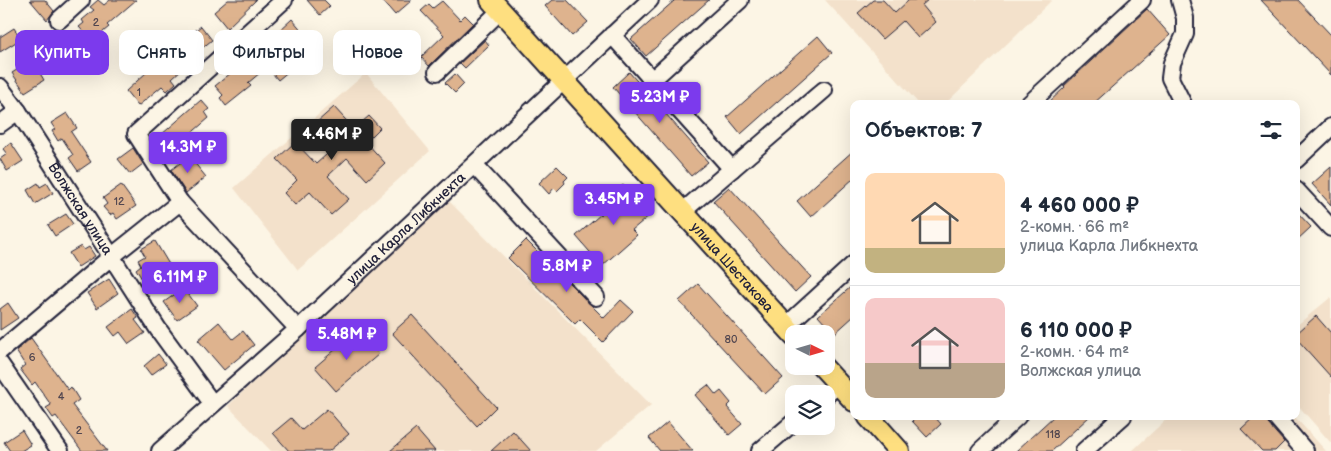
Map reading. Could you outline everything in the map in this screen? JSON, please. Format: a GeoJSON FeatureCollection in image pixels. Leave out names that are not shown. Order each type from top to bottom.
{"type":"FeatureCollection","features":[{"type":"Feature","properties":{"kind":"main road","name":"улица Шестакова"},"geometry":{"type":"LineString","coordinates":[[496,5],[785,325]]}},
{"type":"Feature","properties":{"kind":"main road"},"geometry":{"type":"LineString","coordinates":[[835,392],[850,399]]}},
{"type":"Feature","properties":{"kind":"main road"},"geometry":{"type":"LineString","coordinates":[[872,420],[899,451]]}},
{"type":"Feature","properties":{"kind":"street"},"geometry":{"type":"LineString","coordinates":[[59,20],[81,0]]}},
{"type":"Feature","properties":{"kind":"street"},"geometry":{"type":"LineString","coordinates":[[284,0],[136,134],[180,202],[298,329]]}},
{"type":"Feature","properties":{"kind":"street","name":"улица Карла Либкнехта"},"geometry":{"type":"LineString","coordinates":[[160,451],[212,403],[298,329],[650,0]]}},
{"type":"Feature","properties":{"kind":"street"},"geometry":{"type":"LineString","coordinates":[[652,80],[740,0]]}},
{"type":"Feature","properties":{"kind":"street"},"geometry":{"type":"LineString","coordinates":[[1033,100],[1142,0]]}},
{"type":"Feature","properties":{"kind":"street"},"geometry":{"type":"LineString","coordinates":[[1180,0],[1185,18],[1185,34],[1172,63],[1170,78],[1182,100]]}},
{"type":"Feature","properties":{"kind":"street"},"geometry":{"type":"LineString","coordinates":[[437,72],[496,5]]}},
{"type":"Feature","properties":{"kind":"street"},"geometry":{"type":"LineString","coordinates":[[612,35],[732,169]]}},
{"type":"Feature","properties":{"kind":"street","name":"Волжская улица"},"geometry":{"type":"LineString","coordinates":[[0,87],[18,111],[158,329],[212,403]]}},
{"type":"Feature","properties":{"kind":"street"},"geometry":{"type":"LineString","coordinates":[[682,212],[824,90]]}},
{"type":"Feature","properties":{"kind":"street"},"geometry":{"type":"LineString","coordinates":[[0,124],[18,111]]}},
{"type":"Feature","properties":{"kind":"street"},"geometry":{"type":"LineString","coordinates":[[1300,156],[1331,127]]}},
{"type":"Feature","properties":{"kind":"street"},"geometry":{"type":"LineString","coordinates":[[474,165],[596,298]]}},
{"type":"Feature","properties":{"kind":"street"},"geometry":{"type":"LineString","coordinates":[[1300,194],[1331,228]]}},
{"type":"Feature","properties":{"kind":"street"},"geometry":{"type":"LineString","coordinates":[[0,351],[180,202]]}},
{"type":"Feature","properties":{"kind":"street"},"geometry":{"type":"LineString","coordinates":[[795,325],[850,268]]}},
{"type":"Feature","properties":{"kind":"street"},"geometry":{"type":"LineString","coordinates":[[0,364],[60,451]]}},
{"type":"Feature","properties":{"kind":"street"},"geometry":{"type":"LineString","coordinates":[[980,451],[1014,420]]}},
{"type":"Feature","properties":{"kind":"street"},"geometry":{"type":"LineString","coordinates":[[1084,451],[1119,420]]}},
{"type":"Feature","properties":{"kind":"street"},"geometry":{"type":"LineString","coordinates":[[1278,420],[1305,451]]}},
{"type":"Feature","properties":{"kind":"street"},"geometry":{"type":"LineString","coordinates":[[760,451],[785,430]]}},
{"type":"Feature","properties":{"kind":"shaded area"},"geometry":{"type":"Polygon","coordinates":[[[825,0],[1052,0],[949,100],[915,100],[825,0]]]}},
{"type":"Feature","properties":{"kind":"shaded area"},"geometry":{"type":"Polygon","coordinates":[[[364,75],[368,75],[430,151],[298,270],[234,188],[364,75]]]}},
{"type":"Feature","properties":{"kind":"shaded area"},"geometry":{"type":"Polygon","coordinates":[[[446,198],[651,405],[596,451],[271,451],[228,406],[446,198]]]}},
{"type":"Feature","properties":{"kind":"shaded area"},"geometry":{"type":"Polygon","coordinates":[[[1331,297],[1331,443],[1300,408],[1300,323],[1331,297]]]}},
{"type":"Feature","properties":{"kind":"shaded area"},"geometry":{"type":"Polygon","coordinates":[[[1166,420],[1298,420],[1326,451],[1132,451],[1166,420]]]}},
{"type":"Feature","properties":{"kind":"building"},"geometry":{"type":"Polygon","coordinates":[[[30,0],[45,0],[54,11],[47,20],[30,0]]]}},
{"type":"Feature","properties":{"kind":"building"},"geometry":{"type":"Polygon","coordinates":[[[98,0],[104,5],[110,0],[136,0],[107,25],[109,27],[105,30],[82,30],[79,27],[84,23],[82,20],[94,10],[90,7],[98,0]]]}},
{"type":"Feature","properties":{"kind":"building"},"geometry":{"type":"Polygon","coordinates":[[[228,0],[256,0],[227,28],[214,12],[228,0]]]}},
{"type":"Feature","properties":{"kind":"building"},"geometry":{"type":"Polygon","coordinates":[[[307,0],[324,0],[330,6],[320,15],[307,0]]]}},
{"type":"Feature","properties":{"kind":"building"},"geometry":{"type":"Polygon","coordinates":[[[382,0],[412,0],[395,15],[382,0]]]}},
{"type":"Feature","properties":{"kind":"building"},"geometry":{"type":"Polygon","coordinates":[[[552,0],[567,0],[588,22],[572,36],[545,6],[552,0]]]}},
{"type":"Feature","properties":{"kind":"building"},"geometry":{"type":"Polygon","coordinates":[[[675,0],[709,0],[646,56],[631,39],[675,0]]]}},
{"type":"Feature","properties":{"kind":"building"},"geometry":{"type":"Polygon","coordinates":[[[873,0],[883,0],[895,13],[909,0],[928,0],[922,5],[936,22],[918,38],[903,21],[882,39],[858,13],[873,0]]]}},
{"type":"Feature","properties":{"kind":"building"},"geometry":{"type":"Polygon","coordinates":[[[1261,0],[1298,0],[1331,35],[1331,75],[1261,0]]]}},
{"type":"Feature","properties":{"kind":"building"},"geometry":{"type":"Polygon","coordinates":[[[442,1],[460,20],[465,15],[473,23],[429,66],[421,57],[444,35],[421,11],[429,4],[433,8],[442,1]]]}},
{"type":"Feature","properties":{"kind":"building"},"geometry":{"type":"Polygon","coordinates":[[[1147,9],[1170,35],[1097,100],[1051,100],[1147,9]]]}},
{"type":"Feature","properties":{"kind":"building"},"geometry":{"type":"Polygon","coordinates":[[[292,19],[301,30],[280,30],[292,19]]]}},
{"type":"Feature","properties":{"kind":"building"},"geometry":{"type":"Polygon","coordinates":[[[201,26],[212,40],[204,47],[204,30],[196,30],[201,26]]]}},
{"type":"Feature","properties":{"kind":"building"},"geometry":{"type":"Polygon","coordinates":[[[14,28],[15,30],[15,43],[0,52],[0,37],[14,28]]]}},
{"type":"Feature","properties":{"kind":"building"},"geometry":{"type":"Polygon","coordinates":[[[818,36],[832,53],[741,134],[727,117],[818,36]]]}},
{"type":"Feature","properties":{"kind":"building"},"geometry":{"type":"Polygon","coordinates":[[[485,40],[489,45],[465,68],[460,63],[485,40]]]}},
{"type":"Feature","properties":{"kind":"building"},"geometry":{"type":"Polygon","coordinates":[[[15,71],[15,75],[41,75],[44,80],[25,92],[12,73],[15,71]]]}},
{"type":"Feature","properties":{"kind":"building"},"geometry":{"type":"Polygon","coordinates":[[[629,72],[708,162],[691,176],[613,87],[629,72]]]}},
{"type":"Feature","properties":{"kind":"building"},"geometry":{"type":"Polygon","coordinates":[[[455,74],[464,84],[455,93],[445,83],[455,74]]]}},
{"type":"Feature","properties":{"kind":"building"},"geometry":{"type":"Polygon","coordinates":[[[144,75],[175,75],[172,78],[176,83],[167,91],[162,86],[138,106],[126,91],[144,75]]]}},
{"type":"Feature","properties":{"kind":"building"},"geometry":{"type":"Polygon","coordinates":[[[228,75],[258,75],[248,83],[251,86],[226,106],[220,98],[223,95],[215,86],[228,75]]]}},
{"type":"Feature","properties":{"kind":"building"},"geometry":{"type":"Polygon","coordinates":[[[274,75],[284,75],[278,80],[274,75]]]}},
{"type":"Feature","properties":{"kind":"building"},"geometry":{"type":"Polygon","coordinates":[[[201,100],[209,109],[205,112],[209,118],[173,149],[161,135],[201,100]]]}},
{"type":"Feature","properties":{"kind":"building"},"geometry":{"type":"Polygon","coordinates":[[[334,107],[354,129],[369,116],[380,128],[366,142],[385,163],[367,180],[347,158],[328,176],[349,199],[331,215],[310,192],[295,205],[284,193],[297,180],[277,159],[295,142],[316,164],[336,146],[316,123],[334,107]]]}},
{"type":"Feature","properties":{"kind":"building"},"geometry":{"type":"Polygon","coordinates":[[[67,113],[77,128],[71,132],[91,162],[78,171],[69,158],[73,155],[62,138],[58,141],[52,131],[55,129],[51,123],[67,113]]]}},
{"type":"Feature","properties":{"kind":"building"},"geometry":{"type":"Polygon","coordinates":[[[11,143],[23,161],[7,171],[0,159],[7,154],[3,149],[11,143]]]}},
{"type":"Feature","properties":{"kind":"building"},"geometry":{"type":"Polygon","coordinates":[[[133,148],[143,164],[130,174],[118,159],[133,148]]]}},
{"type":"Feature","properties":{"kind":"building"},"geometry":{"type":"Polygon","coordinates":[[[850,154],[850,182],[811,217],[797,201],[850,154]]]}},
{"type":"Feature","properties":{"kind":"building"},"geometry":{"type":"Polygon","coordinates":[[[189,156],[206,177],[186,193],[171,170],[189,156]]]}},
{"type":"Feature","properties":{"kind":"building"},"geometry":{"type":"Polygon","coordinates":[[[557,166],[568,177],[557,191],[554,188],[549,194],[539,183],[557,166]]]}},
{"type":"Feature","properties":{"kind":"building"},"geometry":{"type":"Polygon","coordinates":[[[1331,167],[1331,205],[1312,184],[1331,167]]]}},
{"type":"Feature","properties":{"kind":"building"},"geometry":{"type":"Polygon","coordinates":[[[38,183],[40,187],[47,183],[53,193],[35,204],[27,190],[38,183]]]}},
{"type":"Feature","properties":{"kind":"building"},"geometry":{"type":"Polygon","coordinates":[[[121,185],[136,206],[117,219],[113,213],[110,215],[103,207],[107,204],[103,198],[121,185]]]}},
{"type":"Feature","properties":{"kind":"building"},"geometry":{"type":"Polygon","coordinates":[[[623,185],[650,215],[632,230],[637,235],[602,266],[576,236],[610,206],[605,201],[623,185]]]}},
{"type":"Feature","properties":{"kind":"building"},"geometry":{"type":"Polygon","coordinates":[[[729,187],[811,277],[795,292],[713,201],[729,187]]]}},
{"type":"Feature","properties":{"kind":"building"},"geometry":{"type":"Polygon","coordinates":[[[66,214],[73,224],[55,236],[48,225],[66,214]]]}},
{"type":"Feature","properties":{"kind":"building"},"geometry":{"type":"Polygon","coordinates":[[[1300,215],[1311,227],[1300,237],[1300,215]]]}},
{"type":"Feature","properties":{"kind":"building"},"geometry":{"type":"Polygon","coordinates":[[[526,240],[604,318],[621,300],[633,311],[603,342],[580,319],[575,324],[508,258],[526,240]]]}},
{"type":"Feature","properties":{"kind":"building"},"geometry":{"type":"Polygon","coordinates":[[[155,241],[173,271],[153,284],[148,276],[142,279],[136,269],[141,265],[138,260],[145,256],[141,249],[155,241]]]}},
{"type":"Feature","properties":{"kind":"building"},"geometry":{"type":"Polygon","coordinates":[[[81,246],[84,250],[89,247],[95,256],[78,267],[69,253],[81,246]]]}},
{"type":"Feature","properties":{"kind":"building"},"geometry":{"type":"Polygon","coordinates":[[[109,279],[118,293],[97,308],[87,293],[109,279]]]}},
{"type":"Feature","properties":{"kind":"building"},"geometry":{"type":"Polygon","coordinates":[[[698,284],[783,378],[765,394],[679,301],[698,284]]]}},
{"type":"Feature","properties":{"kind":"building"},"geometry":{"type":"Polygon","coordinates":[[[184,288],[197,306],[177,320],[164,302],[184,288]]]}},
{"type":"Feature","properties":{"kind":"building"},"geometry":{"type":"Polygon","coordinates":[[[850,288],[850,320],[835,333],[835,325],[826,325],[818,316],[850,288]]]}},
{"type":"Feature","properties":{"kind":"building"},"geometry":{"type":"Polygon","coordinates":[[[8,303],[18,318],[0,330],[0,309],[8,303]]]}},
{"type":"Feature","properties":{"kind":"building"},"geometry":{"type":"Polygon","coordinates":[[[132,309],[138,318],[135,320],[145,333],[129,344],[120,332],[115,336],[108,327],[132,309]]]}},
{"type":"Feature","properties":{"kind":"building"},"geometry":{"type":"Polygon","coordinates":[[[412,315],[496,407],[477,426],[392,333],[412,315]]]}},
{"type":"Feature","properties":{"kind":"building"},"geometry":{"type":"Polygon","coordinates":[[[1316,316],[1331,333],[1331,377],[1300,342],[1300,330],[1316,316]]]}},
{"type":"Feature","properties":{"kind":"building"},"geometry":{"type":"Polygon","coordinates":[[[219,322],[233,339],[243,331],[254,345],[224,370],[198,340],[219,322]]]}},
{"type":"Feature","properties":{"kind":"building"},"geometry":{"type":"Polygon","coordinates":[[[358,330],[379,354],[336,391],[315,367],[358,330]]]}},
{"type":"Feature","properties":{"kind":"building"},"geometry":{"type":"Polygon","coordinates":[[[31,338],[68,390],[71,387],[79,400],[72,405],[107,451],[82,451],[56,416],[53,418],[46,408],[51,405],[35,382],[32,385],[20,369],[25,365],[16,351],[31,338]]]}},
{"type":"Feature","properties":{"kind":"building"},"geometry":{"type":"Polygon","coordinates":[[[158,354],[166,364],[151,375],[144,366],[158,354]]]}},
{"type":"Feature","properties":{"kind":"building"},"geometry":{"type":"Polygon","coordinates":[[[708,385],[716,395],[721,391],[731,403],[727,407],[742,424],[729,435],[695,395],[708,385]]]}},
{"type":"Feature","properties":{"kind":"building"},"geometry":{"type":"Polygon","coordinates":[[[327,409],[349,434],[329,451],[289,451],[273,433],[291,418],[302,430],[327,409]]]}},
{"type":"Feature","properties":{"kind":"building"},"geometry":{"type":"Polygon","coordinates":[[[938,420],[941,424],[927,437],[912,421],[938,420]]]}},
{"type":"Feature","properties":{"kind":"building"},"geometry":{"type":"Polygon","coordinates":[[[1050,420],[1086,420],[1052,451],[1016,451],[1050,420]]]}},
{"type":"Feature","properties":{"kind":"building"},"geometry":{"type":"Polygon","coordinates":[[[1251,420],[1265,420],[1284,442],[1275,451],[1262,451],[1241,429],[1251,420]]]}},
{"type":"Feature","properties":{"kind":"building"},"geometry":{"type":"Polygon","coordinates":[[[668,422],[693,451],[660,451],[649,438],[668,422]]]}},
{"type":"Feature","properties":{"kind":"building"},"geometry":{"type":"Polygon","coordinates":[[[416,429],[435,451],[390,451],[416,429]]]}},
{"type":"Feature","properties":{"kind":"building"},"geometry":{"type":"Polygon","coordinates":[[[22,430],[31,445],[21,451],[10,451],[4,442],[22,430]]]}},
{"type":"Feature","properties":{"kind":"building"},"geometry":{"type":"Polygon","coordinates":[[[513,431],[531,451],[491,451],[513,431]]]}}]}
